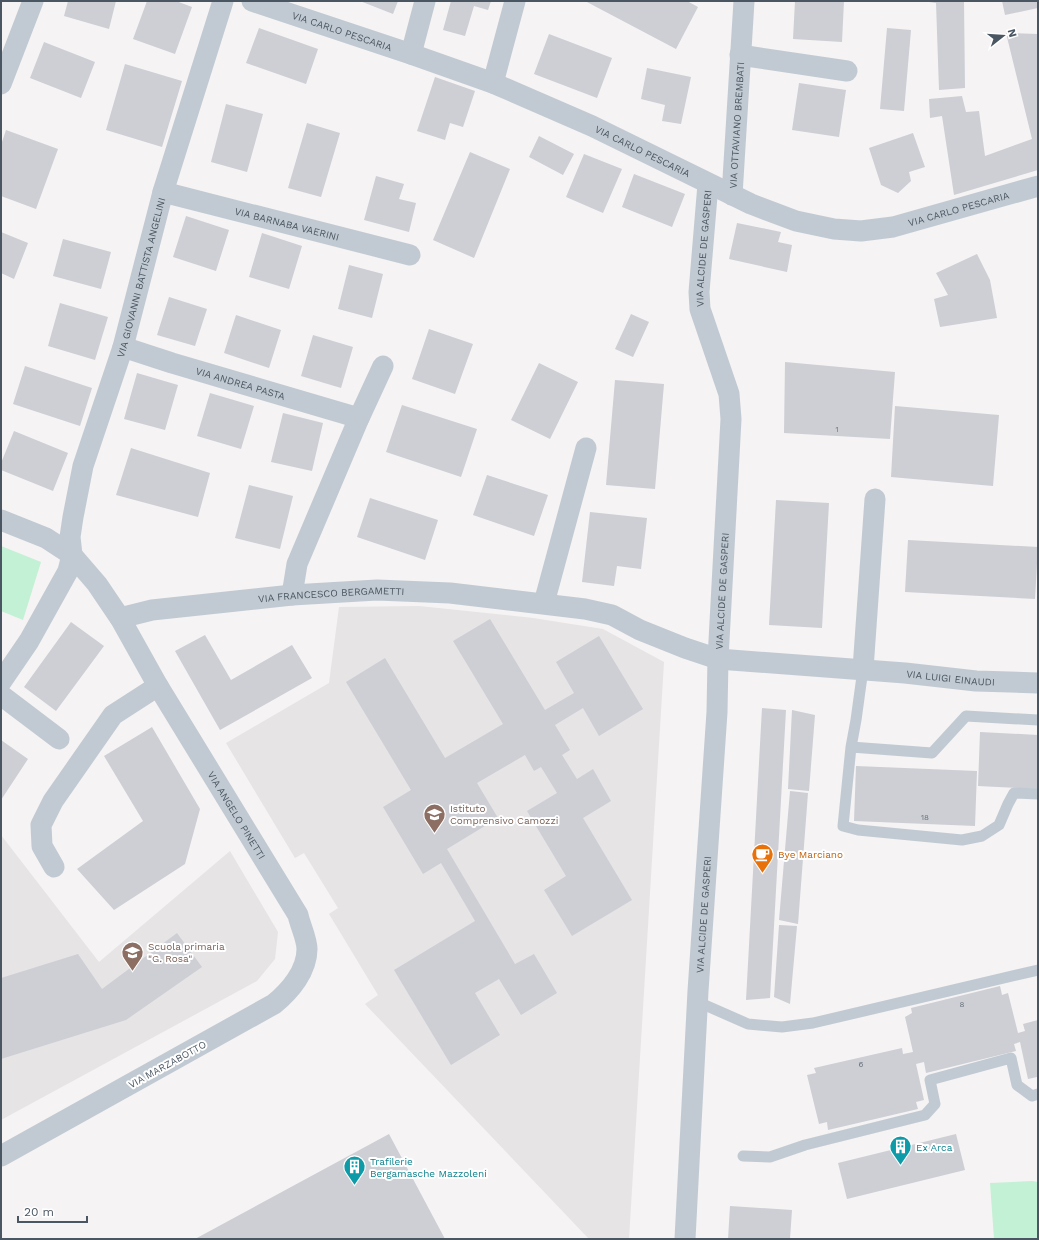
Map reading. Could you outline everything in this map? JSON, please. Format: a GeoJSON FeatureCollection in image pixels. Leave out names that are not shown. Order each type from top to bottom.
{"type":"FeatureCollection","features":[{"type":"Feature","properties":{"kind":"street"},"geometry":{"type":"LineString","coordinates":[[1,84],[33,1]]}},
{"type":"Feature","properties":{"kind":"street","name":"VIA GIOVANNI BATTISTA ANGELINI"},"geometry":{"type":"LineString","coordinates":[[72,555],[70,537],[83,466],[123,347],[163,192],[223,1]]}},
{"type":"Feature","properties":{"kind":"street","name":"VIA CARLO PESCARIA"},"geometry":{"type":"LineString","coordinates":[[252,1],[493,83],[592,126],[751,204],[796,221],[834,229],[861,231],[893,227],[1038,186]]}},
{"type":"Feature","properties":{"kind":"street"},"geometry":{"type":"LineString","coordinates":[[411,54],[426,1]]}},
{"type":"Feature","properties":{"kind":"street"},"geometry":{"type":"LineString","coordinates":[[493,83],[515,1]]}},
{"type":"Feature","properties":{"kind":"street","name":"VIA OTTAVIANO BREMBATI"},"geometry":{"type":"LineString","coordinates":[[732,195],[744,1]]}},
{"type":"Feature","properties":{"kind":"street","name":"VIA OTTAVIANO BREMBATI"},"geometry":{"type":"LineString","coordinates":[[740,55],[847,71]]}},
{"type":"Feature","properties":{"kind":"street","name":"VIA ALCIDE DE GASPERI"},"geometry":{"type":"LineString","coordinates":[[685,1239],[698,1002],[717,712],[718,659],[731,419],[729,394],[700,309],[699,292],[708,184]]}},
{"type":"Feature","properties":{"kind":"street","name":"VIA BARNABA VAERINI"},"geometry":{"type":"LineString","coordinates":[[163,192],[410,255]]}},
{"type":"Feature","properties":{"kind":"street","name":"VIA ANDREA PASTA"},"geometry":{"type":"LineString","coordinates":[[123,347],[172,363],[359,418]]}},
{"type":"Feature","properties":{"kind":"street"},"geometry":{"type":"LineString","coordinates":[[292,595],[297,564],[359,418],[383,366]]}},
{"type":"Feature","properties":{"kind":"street"},"geometry":{"type":"LineString","coordinates":[[544,604],[586,448]]}},
{"type":"Feature","properties":{"kind":"street"},"geometry":{"type":"LineString","coordinates":[[862,670],[875,499]]}},
{"type":"Feature","properties":{"kind":"street","name":"VIA ANGELO PINETTI"},"geometry":{"type":"LineString","coordinates":[[1,520],[46,538],[72,555],[97,584],[120,618],[158,686],[298,915],[307,948]]}},
{"type":"Feature","properties":{"kind":"street"},"geometry":{"type":"LineString","coordinates":[[1,682],[29,641],[68,570],[72,555]]}},
{"type":"Feature","properties":{"kind":"street","name":"VIA FRANCESCO BERGAMETTI"},"geometry":{"type":"LineString","coordinates":[[120,618],[152,610],[292,595],[377,590],[450,593],[585,609],[612,615],[640,630],[718,659]]}},
{"type":"Feature","properties":{"kind":"street","name":"VIA LUIGI EINAUDI"},"geometry":{"type":"LineString","coordinates":[[718,659],[862,670],[976,681],[1038,683]]}},
{"type":"Feature","properties":{"kind":"street"},"geometry":{"type":"LineString","coordinates":[[54,866],[42,846],[41,825],[53,801],[113,715],[158,686]]}},
{"type":"Feature","properties":{"kind":"street"},"geometry":{"type":"LineString","coordinates":[[1,695],[58,739]]}},
{"type":"Feature","properties":{"kind":"street","name":"VIA MARZABOTTO"},"geometry":{"type":"LineString","coordinates":[[1,1156],[274,1004],[290,989],[299,975],[305,962],[307,948]]}},
{"type":"Feature","properties":{"kind":"lane"},"geometry":{"type":"LineString","coordinates":[[862,670],[851,747],[843,826],[858,830],[962,840],[982,836],[999,825],[1014,793],[1038,794]]}},
{"type":"Feature","properties":{"kind":"lane"},"geometry":{"type":"LineString","coordinates":[[851,747],[932,753],[966,716],[1038,720]]}},
{"type":"Feature","properties":{"kind":"lane"},"geometry":{"type":"LineString","coordinates":[[698,1002],[748,1024],[782,1027],[814,1023],[1038,970]]}},
{"type":"Feature","properties":{"kind":"lane"},"geometry":{"type":"LineString","coordinates":[[743,1156],[770,1157],[805,1145],[925,1116],[935,1104],[930,1080],[1011,1058],[1017,1085],[1032,1096],[1038,1094]]}},
{"type":"Feature","properties":{"kind":"shaded area"},"geometry":{"type":"Polygon","coordinates":[[[419,606],[533,618],[603,629],[664,662],[629,1239],[589,1239],[365,1004],[378,995],[329,914],[338,908],[304,853],[295,858],[226,743],[329,683],[339,607],[419,606]]]}},
{"type":"Feature","properties":{"kind":"shaded area","name":"Scuola primaria \"G. Rosa\""},"geometry":{"type":"Polygon","coordinates":[[[1,835],[99,962],[230,851],[278,932],[275,959],[257,981],[1,1120],[1,835]]]}},
{"type":"Feature","properties":{"kind":"green space"},"geometry":{"type":"Polygon","coordinates":[[[1,546],[41,562],[23,620],[1,611],[1,546]]]}},
{"type":"Feature","properties":{"kind":"green space"},"geometry":{"type":"Polygon","coordinates":[[[1038,1182],[1038,1239],[994,1239],[990,1183],[1038,1182]]]}},
{"type":"Feature","properties":{"kind":"building"},"geometry":{"type":"Polygon","coordinates":[[[68,1],[116,1],[109,29],[64,16],[68,1]]]}},
{"type":"Feature","properties":{"kind":"building"},"geometry":{"type":"Polygon","coordinates":[[[147,1],[176,1],[192,7],[175,54],[133,39],[147,1]]]}},
{"type":"Feature","properties":{"kind":"building"},"geometry":{"type":"Polygon","coordinates":[[[360,1],[398,1],[393,14],[360,1]]]}},
{"type":"Feature","properties":{"kind":"building"},"geometry":{"type":"Polygon","coordinates":[[[451,1],[491,1],[488,10],[474,6],[465,36],[443,30],[451,1]]]}},
{"type":"Feature","properties":{"kind":"building"},"geometry":{"type":"Polygon","coordinates":[[[585,1],[687,1],[698,7],[676,49],[585,1]]]}},
{"type":"Feature","properties":{"kind":"building"},"geometry":{"type":"Polygon","coordinates":[[[795,1],[844,1],[842,42],[793,39],[795,1]]]}},
{"type":"Feature","properties":{"kind":"building"},"geometry":{"type":"Polygon","coordinates":[[[929,1],[964,1],[965,88],[939,90],[936,3],[929,1]]]}},
{"type":"Feature","properties":{"kind":"building"},"geometry":{"type":"Polygon","coordinates":[[[1002,1],[1038,1],[1038,8],[1005,15],[1002,1]]]}},
{"type":"Feature","properties":{"kind":"building"},"geometry":{"type":"Polygon","coordinates":[[[259,28],[318,49],[306,84],[246,63],[259,28]]]}},
{"type":"Feature","properties":{"kind":"building"},"geometry":{"type":"Polygon","coordinates":[[[887,28],[911,30],[904,111],[880,109],[887,28]]]}},
{"type":"Feature","properties":{"kind":"building"},"geometry":{"type":"Polygon","coordinates":[[[1006,33],[1038,34],[1038,170],[954,195],[942,116],[930,118],[929,99],[962,96],[966,112],[979,111],[985,156],[1032,139],[1006,33]]]}},
{"type":"Feature","properties":{"kind":"building"},"geometry":{"type":"Polygon","coordinates":[[[549,34],[612,58],[597,98],[534,74],[549,34]]]}},
{"type":"Feature","properties":{"kind":"building"},"geometry":{"type":"Polygon","coordinates":[[[44,42],[95,62],[81,98],[30,78],[44,42]]]}},
{"type":"Feature","properties":{"kind":"building"},"geometry":{"type":"Polygon","coordinates":[[[125,64],[182,81],[162,147],[106,130],[125,64]]]}},
{"type":"Feature","properties":{"kind":"building"},"geometry":{"type":"Polygon","coordinates":[[[647,68],[691,77],[681,124],[662,121],[665,105],[641,99],[647,68]]]}},
{"type":"Feature","properties":{"kind":"building"},"geometry":{"type":"Polygon","coordinates":[[[435,77],[475,91],[463,127],[450,123],[445,140],[417,131],[435,77]]]}},
{"type":"Feature","properties":{"kind":"building"},"geometry":{"type":"Polygon","coordinates":[[[799,83],[846,90],[839,137],[792,130],[799,83]]]}},
{"type":"Feature","properties":{"kind":"building"},"geometry":{"type":"Polygon","coordinates":[[[226,104],[263,114],[247,172],[211,162],[226,104]]]}},
{"type":"Feature","properties":{"kind":"building"},"geometry":{"type":"Polygon","coordinates":[[[307,123],[340,133],[321,197],[288,188],[307,123]]]}},
{"type":"Feature","properties":{"kind":"building"},"geometry":{"type":"Polygon","coordinates":[[[6,130],[58,149],[36,209],[1,196],[1,145],[6,130]]]}},
{"type":"Feature","properties":{"kind":"building"},"geometry":{"type":"Polygon","coordinates":[[[913,133],[925,167],[909,172],[911,181],[898,193],[881,185],[869,148],[913,133]]]}},
{"type":"Feature","properties":{"kind":"building"},"geometry":{"type":"Polygon","coordinates":[[[539,136],[574,154],[563,175],[529,157],[539,136]]]}},
{"type":"Feature","properties":{"kind":"building"},"geometry":{"type":"Polygon","coordinates":[[[470,152],[510,169],[474,258],[433,240],[470,152]]]}},
{"type":"Feature","properties":{"kind":"building"},"geometry":{"type":"Polygon","coordinates":[[[584,154],[622,169],[603,213],[566,197],[584,154]]]}},
{"type":"Feature","properties":{"kind":"building"},"geometry":{"type":"Polygon","coordinates":[[[634,174],[685,194],[672,227],[622,207],[634,174]]]}},
{"type":"Feature","properties":{"kind":"building"},"geometry":{"type":"Polygon","coordinates":[[[376,176],[404,184],[399,199],[416,203],[409,232],[364,220],[376,176]]]}},
{"type":"Feature","properties":{"kind":"building"},"geometry":{"type":"Polygon","coordinates":[[[186,216],[229,230],[216,271],[173,257],[186,216]]]}},
{"type":"Feature","properties":{"kind":"building"},"geometry":{"type":"Polygon","coordinates":[[[737,223],[781,232],[778,242],[792,245],[787,272],[729,259],[737,223]]]}},
{"type":"Feature","properties":{"kind":"building"},"geometry":{"type":"Polygon","coordinates":[[[1,232],[28,243],[14,279],[1,273],[1,232]]]}},
{"type":"Feature","properties":{"kind":"building"},"geometry":{"type":"Polygon","coordinates":[[[262,233],[302,246],[289,289],[249,277],[262,233]]]}},
{"type":"Feature","properties":{"kind":"building"},"geometry":{"type":"Polygon","coordinates":[[[63,239],[111,252],[101,289],[53,276],[63,239]]]}},
{"type":"Feature","properties":{"kind":"building"},"geometry":{"type":"Polygon","coordinates":[[[977,254],[990,280],[997,318],[940,327],[934,299],[948,295],[936,273],[977,254]]]}},
{"type":"Feature","properties":{"kind":"building"},"geometry":{"type":"Polygon","coordinates":[[[349,265],[383,274],[372,318],[338,309],[349,265]]]}},
{"type":"Feature","properties":{"kind":"building"},"geometry":{"type":"Polygon","coordinates":[[[169,297],[207,309],[195,346],[157,335],[169,297]]]}},
{"type":"Feature","properties":{"kind":"building"},"geometry":{"type":"Polygon","coordinates":[[[60,303],[108,317],[95,360],[48,346],[60,303]]]}},
{"type":"Feature","properties":{"kind":"building"},"geometry":{"type":"Polygon","coordinates":[[[631,314],[649,322],[633,357],[615,349],[631,314]]]}},
{"type":"Feature","properties":{"kind":"building"},"geometry":{"type":"Polygon","coordinates":[[[236,315],[281,330],[269,368],[224,353],[236,315]]]}},
{"type":"Feature","properties":{"kind":"building"},"geometry":{"type":"Polygon","coordinates":[[[429,329],[473,344],[455,394],[412,379],[429,329]]]}},
{"type":"Feature","properties":{"kind":"building"},"geometry":{"type":"Polygon","coordinates":[[[313,335],[353,347],[341,388],[301,376],[313,335]]]}},
{"type":"Feature","properties":{"kind":"building"},"geometry":{"type":"Polygon","coordinates":[[[785,362],[895,372],[890,439],[784,433],[785,362]]]}},
{"type":"Feature","properties":{"kind":"building"},"geometry":{"type":"Polygon","coordinates":[[[539,363],[578,382],[550,439],[511,420],[539,363]]]}},
{"type":"Feature","properties":{"kind":"building"},"geometry":{"type":"Polygon","coordinates":[[[25,366],[92,388],[80,426],[13,404],[25,366]]]}},
{"type":"Feature","properties":{"kind":"building"},"geometry":{"type":"Polygon","coordinates":[[[137,373],[178,385],[165,430],[124,419],[137,373]]]}},
{"type":"Feature","properties":{"kind":"building"},"geometry":{"type":"Polygon","coordinates":[[[615,380],[664,384],[655,489],[606,485],[615,380]]]}},
{"type":"Feature","properties":{"kind":"building"},"geometry":{"type":"Polygon","coordinates":[[[210,393],[254,406],[241,449],[197,436],[210,393]]]}},
{"type":"Feature","properties":{"kind":"building"},"geometry":{"type":"Polygon","coordinates":[[[402,405],[477,429],[461,477],[386,452],[402,405]]]}},
{"type":"Feature","properties":{"kind":"building"},"geometry":{"type":"Polygon","coordinates":[[[895,406],[999,415],[993,486],[891,477],[895,406]]]}},
{"type":"Feature","properties":{"kind":"building"},"geometry":{"type":"Polygon","coordinates":[[[283,413],[323,423],[312,471],[271,462],[283,413]]]}},
{"type":"Feature","properties":{"kind":"building"},"geometry":{"type":"Polygon","coordinates":[[[14,431],[68,453],[53,491],[1,470],[1,463],[14,431]]]}},
{"type":"Feature","properties":{"kind":"building"},"geometry":{"type":"Polygon","coordinates":[[[131,448],[210,473],[198,517],[116,495],[131,448]]]}},
{"type":"Feature","properties":{"kind":"building"},"geometry":{"type":"Polygon","coordinates":[[[487,475],[548,495],[534,536],[473,515],[487,475]]]}},
{"type":"Feature","properties":{"kind":"building"},"geometry":{"type":"Polygon","coordinates":[[[249,485],[293,496],[280,549],[235,538],[249,485]]]}},
{"type":"Feature","properties":{"kind":"building"},"geometry":{"type":"Polygon","coordinates":[[[370,498],[438,520],[425,560],[357,537],[370,498]]]}},
{"type":"Feature","properties":{"kind":"building"},"geometry":{"type":"Polygon","coordinates":[[[776,500],[829,503],[822,628],[769,625],[776,500]]]}},
{"type":"Feature","properties":{"kind":"building"},"geometry":{"type":"Polygon","coordinates":[[[590,512],[647,518],[641,569],[617,566],[614,586],[582,582],[590,512]]]}},
{"type":"Feature","properties":{"kind":"building"},"geometry":{"type":"Polygon","coordinates":[[[908,540],[1038,547],[1035,599],[905,592],[908,540]]]}},
{"type":"Feature","properties":{"kind":"building","name":"Istituto Comprensivo Camozzi"},"geometry":{"type":"Polygon","coordinates":[[[490,619],[545,710],[574,693],[556,662],[599,636],[643,709],[599,736],[583,708],[555,725],[570,750],[562,755],[577,779],[593,769],[611,801],[583,818],[632,900],[572,936],[544,890],[566,876],[527,811],[557,793],[541,767],[534,771],[525,755],[477,783],[498,818],[447,849],[515,964],[534,954],[557,993],[521,1015],[499,979],[475,993],[500,1035],[451,1065],[394,970],[475,921],[441,863],[423,874],[383,807],[411,790],[346,682],[385,658],[445,758],[503,724],[453,641],[490,619]]]}},
{"type":"Feature","properties":{"kind":"building"},"geometry":{"type":"Polygon","coordinates":[[[71,622],[104,646],[56,711],[24,687],[71,622]]]}},
{"type":"Feature","properties":{"kind":"building"},"geometry":{"type":"Polygon","coordinates":[[[205,635],[231,680],[292,645],[312,678],[220,730],[175,651],[205,635]]]}},
{"type":"Feature","properties":{"kind":"building"},"geometry":{"type":"Polygon","coordinates":[[[762,708],[786,710],[770,998],[746,1000],[762,708]]]}},
{"type":"Feature","properties":{"kind":"building"},"geometry":{"type":"Polygon","coordinates":[[[792,710],[815,715],[809,791],[788,789],[792,710]]]}},
{"type":"Feature","properties":{"kind":"building"},"geometry":{"type":"Polygon","coordinates":[[[152,727],[200,809],[185,864],[114,910],[77,869],[143,821],[104,756],[152,727]]]}},
{"type":"Feature","properties":{"kind":"building"},"geometry":{"type":"Polygon","coordinates":[[[980,732],[1038,735],[1038,789],[978,786],[980,732]]]}},
{"type":"Feature","properties":{"kind":"building"},"geometry":{"type":"Polygon","coordinates":[[[1,740],[28,759],[1,800],[1,740]]]}},
{"type":"Feature","properties":{"kind":"building"},"geometry":{"type":"Polygon","coordinates":[[[856,766],[977,771],[975,826],[854,821],[856,766]]]}},
{"type":"Feature","properties":{"kind":"building"},"geometry":{"type":"Polygon","coordinates":[[[790,791],[808,793],[798,924],[779,920],[790,791]]]}},
{"type":"Feature","properties":{"kind":"building"},"geometry":{"type":"Polygon","coordinates":[[[779,925],[797,926],[790,1004],[774,997],[779,925]]]}},
{"type":"Feature","properties":{"kind":"building"},"geometry":{"type":"Polygon","coordinates":[[[177,933],[202,967],[126,1020],[1,1059],[1,978],[78,954],[102,989],[177,933]]]}},
{"type":"Feature","properties":{"kind":"building"},"geometry":{"type":"Polygon","coordinates":[[[1000,986],[1002,995],[1008,993],[1018,1033],[1025,1031],[1023,1024],[1038,1020],[1038,1080],[1037,1077],[1028,1079],[1020,1042],[1014,1044],[1016,1051],[926,1073],[924,1062],[916,1064],[924,1100],[916,1102],[918,1109],[828,1130],[827,1122],[819,1124],[807,1075],[816,1073],[814,1068],[902,1048],[903,1054],[913,1052],[905,1017],[912,1013],[911,1008],[1000,986]]]}},
{"type":"Feature","properties":{"kind":"building","name":"Trafilerie Bergamasche Mazzoleni"},"geometry":{"type":"Polygon","coordinates":[[[389,1134],[445,1239],[195,1239],[389,1134]]]}},
{"type":"Feature","properties":{"kind":"building","name":"Ex Arca"},"geometry":{"type":"Polygon","coordinates":[[[956,1134],[965,1170],[847,1199],[838,1163],[956,1134]]]}},
{"type":"Feature","properties":{"kind":"building"},"geometry":{"type":"Polygon","coordinates":[[[730,1206],[792,1210],[790,1239],[728,1239],[730,1206]]]}},
{"type":"Feature","properties":{"kind":"place","name":"Istituto Comprensivo Camozzi"},"geometry":{"type":"Point","coordinates":[435,834]}},
{"type":"Feature","properties":{"kind":"place","name":"Bye Marciano"},"geometry":{"type":"Point","coordinates":[763,874]}},
{"type":"Feature","properties":{"kind":"place","name":"Scuola primaria \"G. Rosa\""},"geometry":{"type":"Point","coordinates":[133,972]}},
{"type":"Feature","properties":{"kind":"place","name":"Ex Arca"},"geometry":{"type":"Point","coordinates":[901,1166]}},
{"type":"Feature","properties":{"kind":"place","name":"Trafilerie Bergamasche Mazzoleni"},"geometry":{"type":"Point","coordinates":[354,1186]}}]}
